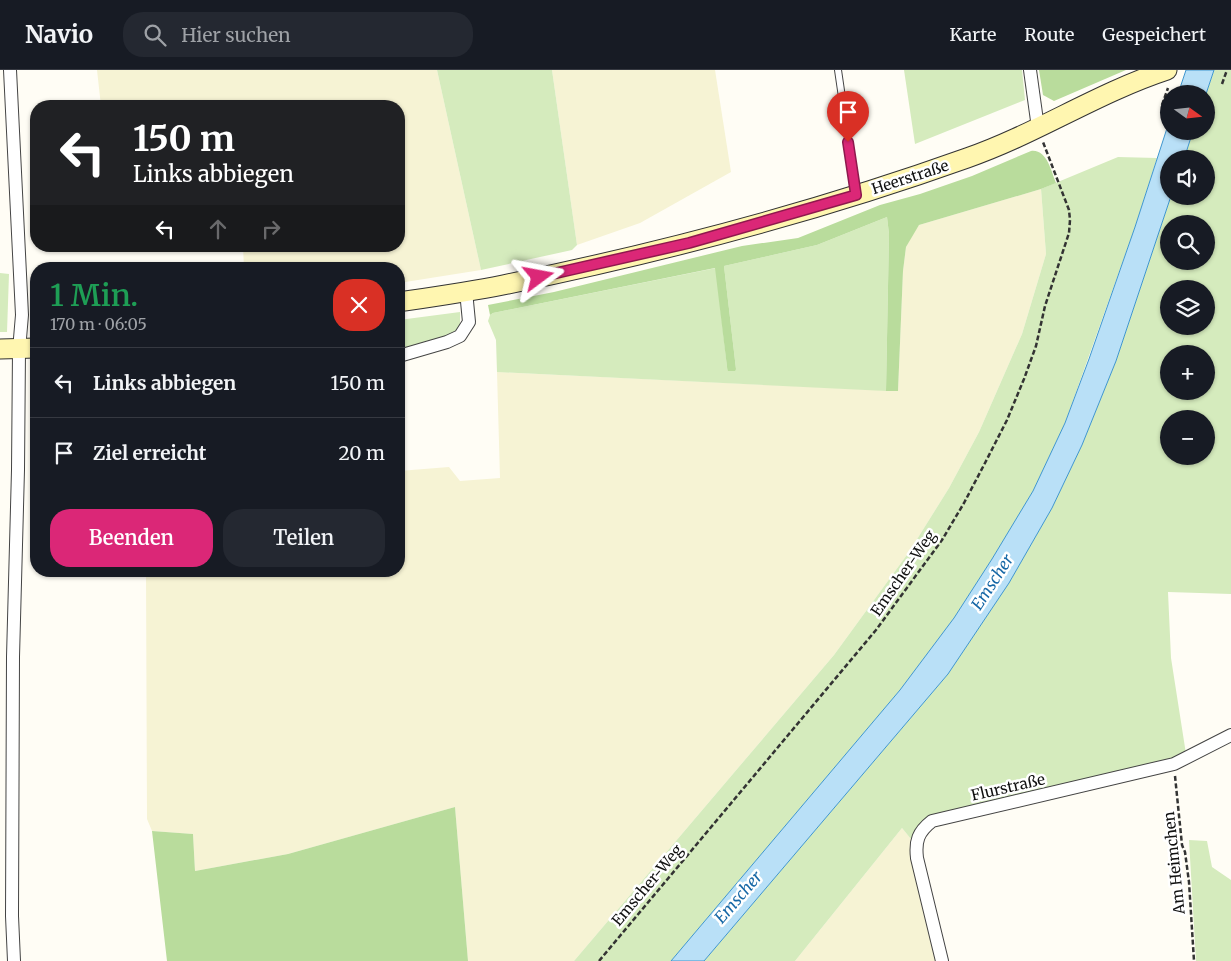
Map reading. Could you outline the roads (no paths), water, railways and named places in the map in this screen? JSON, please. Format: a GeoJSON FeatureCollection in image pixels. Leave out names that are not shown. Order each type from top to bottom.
{"type":"FeatureCollection","features":[{"type":"Feature","properties":{"kind":"main road","name":"Heerstraße"},"geometry":{"type":"LineString","coordinates":[[405,301],[501,285],[689,243],[856,195],[969,158],[1146,77],[1167,70]]}},
{"type":"Feature","properties":{"kind":"main road"},"geometry":{"type":"LineString","coordinates":[[0,349],[28,349]]}},
{"type":"Feature","properties":{"kind":"street"},"geometry":{"type":"LineString","coordinates":[[10,70],[22,315],[28,349],[18,470],[13,657],[12,916],[14,961]]}},
{"type":"Feature","properties":{"kind":"street"},"geometry":{"type":"LineString","coordinates":[[1030,70],[1038,128]]}},
{"type":"Feature","properties":{"kind":"street"},"geometry":{"type":"LineString","coordinates":[[405,354],[448,342],[460,336],[469,322],[466,291]]}},
{"type":"Feature","properties":{"kind":"street","name":"Flurstraße"},"geometry":{"type":"LineString","coordinates":[[942,961],[917,858],[916,844],[923,828],[932,821],[1174,764],[1231,735]]}},
{"type":"Feature","properties":{"kind":"lane"},"geometry":{"type":"LineString","coordinates":[[838,70],[856,195]]}},
{"type":"Feature","properties":{"kind":"water"},"geometry":{"type":"Polygon","coordinates":[[[1186,70],[1214,70],[1209,85],[1181,85],[1186,70]]]}},
{"type":"Feature","properties":{"kind":"water","name":"Emscher"},"geometry":{"type":"Polygon","coordinates":[[[1163,140],[1190,140],[1187,150],[1160,150],[1160,205],[1168,205],[1165,215],[1160,215],[1160,229],[1116,361],[1082,445],[1052,508],[1009,583],[948,674],[704,961],[671,961],[900,690],[954,618],[992,559],[1033,491],[1065,423],[1135,227],[1163,140]]]}}]}
